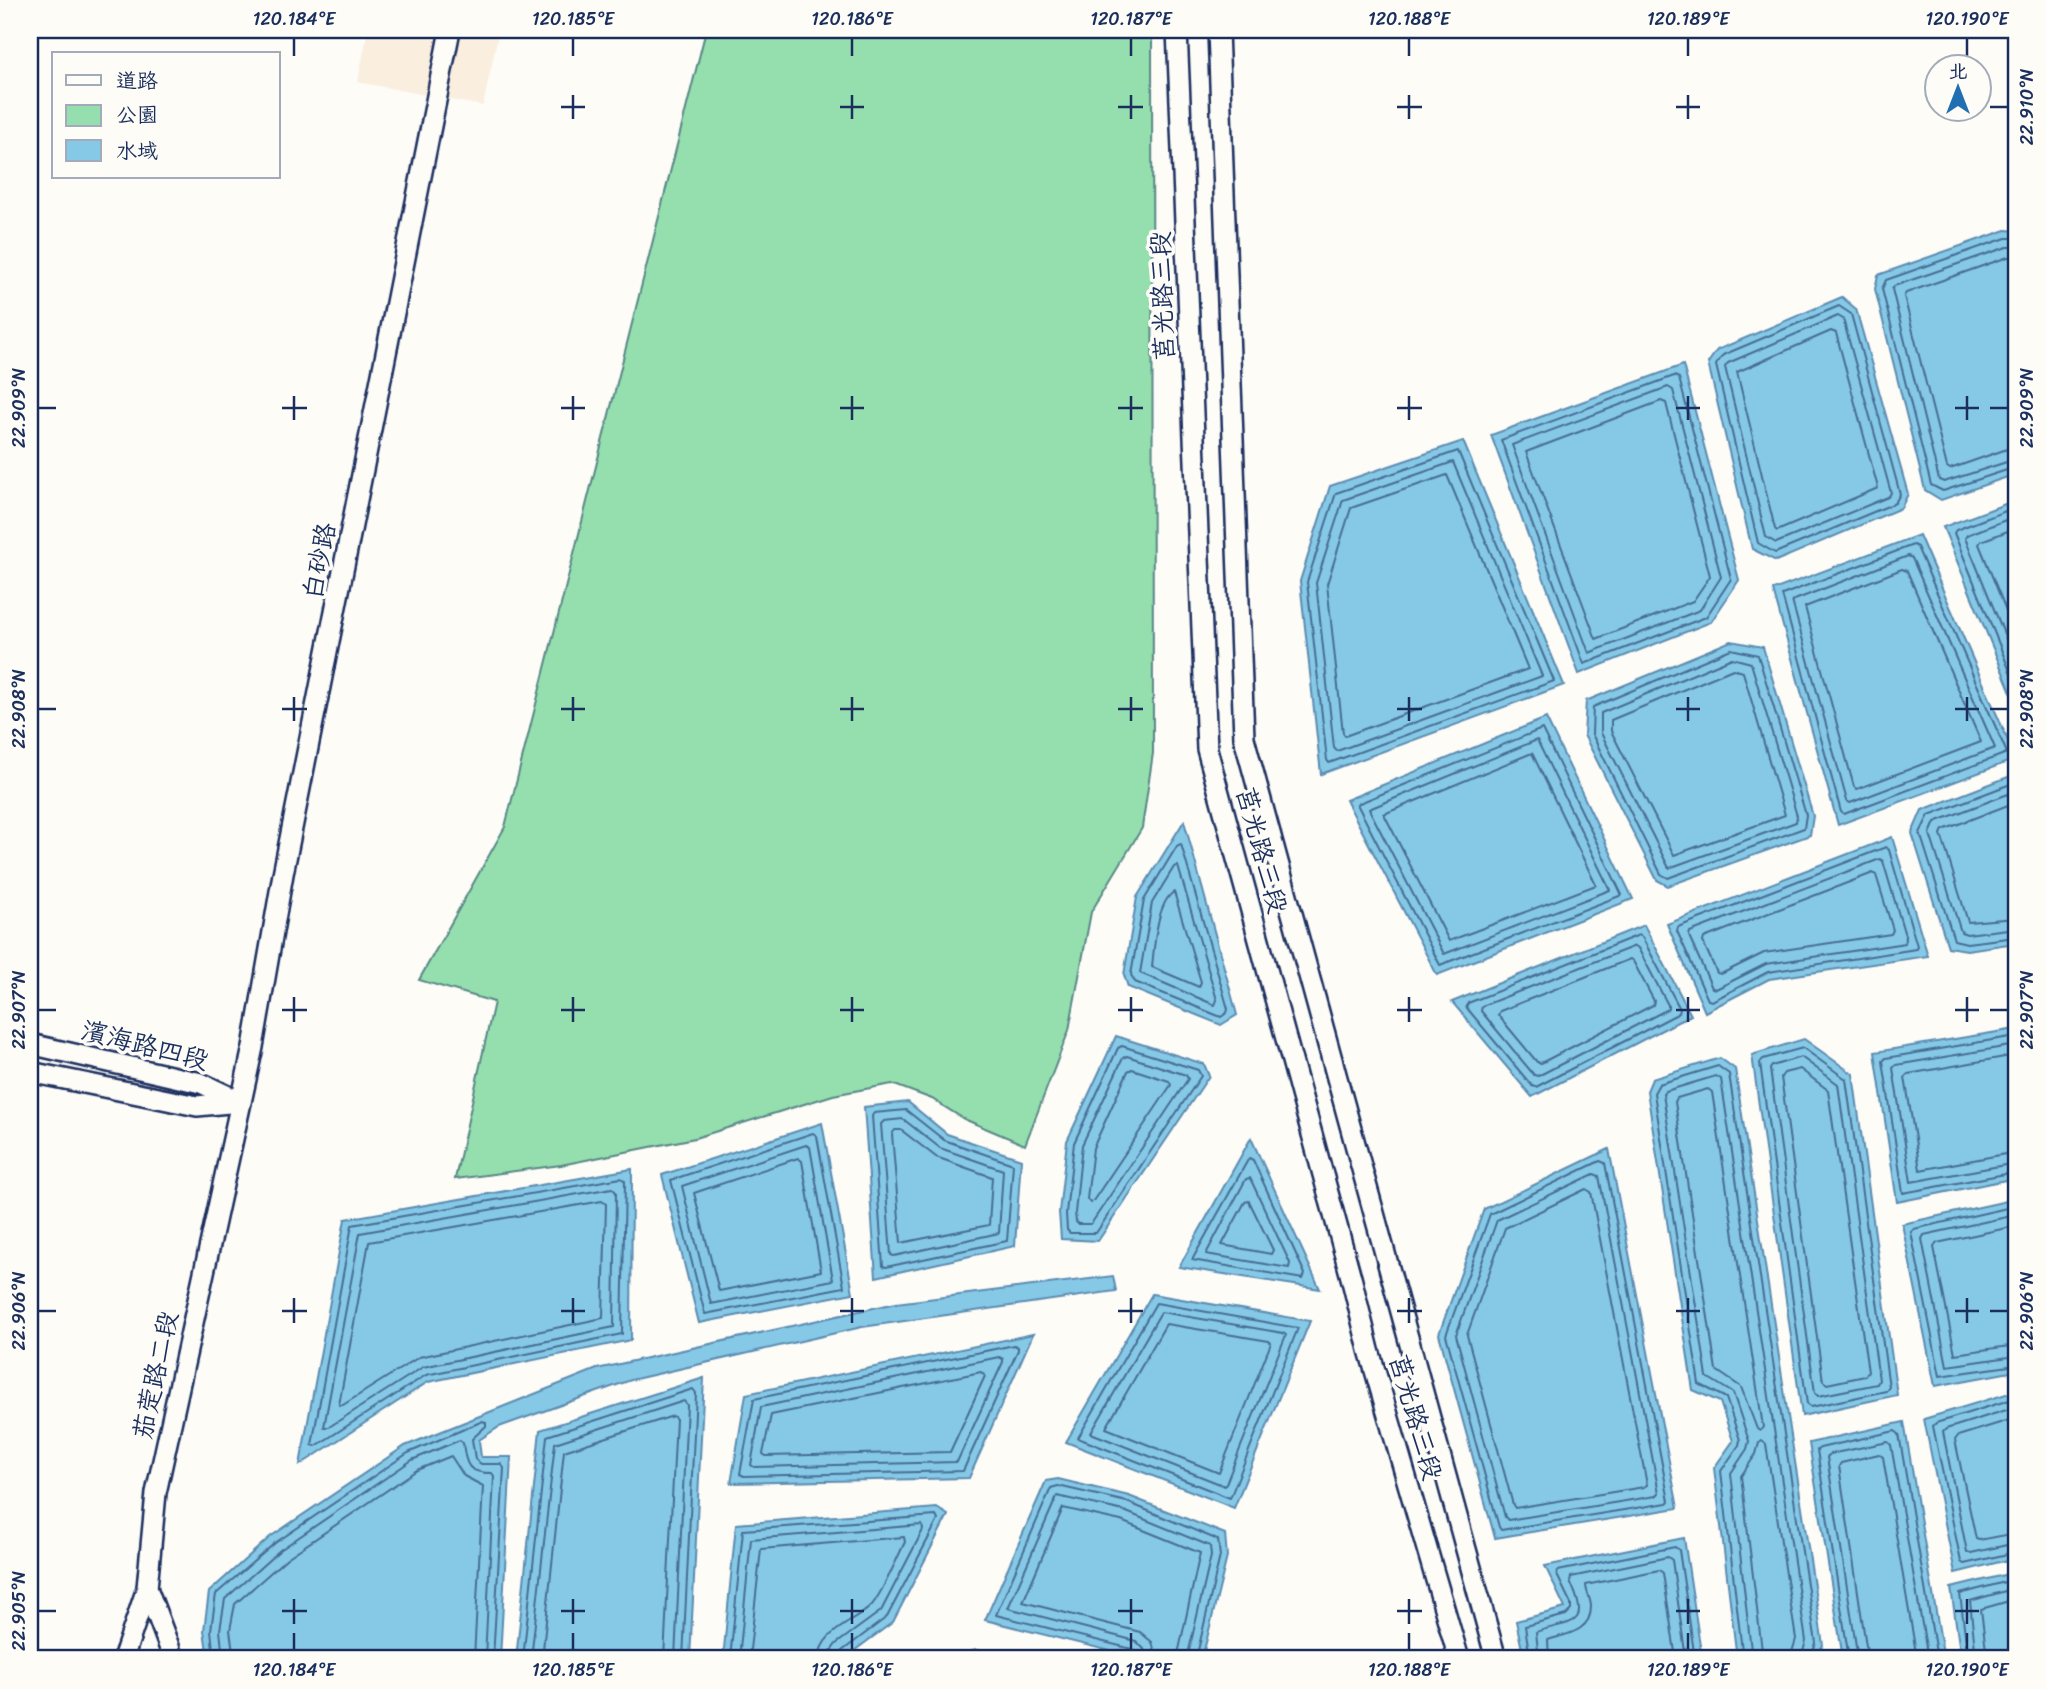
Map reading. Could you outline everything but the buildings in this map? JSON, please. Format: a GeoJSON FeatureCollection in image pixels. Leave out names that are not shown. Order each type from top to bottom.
{"type":"FeatureCollection","features":[{"type":"Feature","properties":{"kind":"street","name":"白砂路"},"geometry":{"type":"LineString","coordinates":[[241,1102],[450,30]]}},
{"type":"Feature","properties":{"kind":"street","name":"莒光路三段"},"geometry":{"type":"LineString","coordinates":[[1177,30],[1207,749],[1369,1350],[1459,1659]]}},
{"type":"Feature","properties":{"kind":"street","name":"莒光路三段"},"geometry":{"type":"LineString","coordinates":[[1218,30],[1244,738],[1496,1659]]}},
{"type":"Feature","properties":{"kind":"street","name":"濱海路四段"},"geometry":{"type":"LineString","coordinates":[[30,1044],[201,1083],[241,1102]]}},
{"type":"Feature","properties":{"kind":"street","name":"濱海路四段"},"geometry":{"type":"LineString","coordinates":[[30,1072],[197,1106],[241,1102]]}},
{"type":"Feature","properties":{"kind":"street","name":"茄萣路二段"},"geometry":{"type":"LineString","coordinates":[[123,1659],[147,1588],[156,1493],[241,1102]]}},
{"type":"Feature","properties":{"kind":"street"},"geometry":{"type":"LineString","coordinates":[[147,1588],[170,1649],[171,1659]]}},
{"type":"Feature","properties":{"kind":"shaded area"},"geometry":{"type":"Polygon","coordinates":[[[368,30],[499,30],[483,106],[358,82],[368,30]]]}},
{"type":"Feature","properties":{"kind":"green space"},"geometry":{"type":"Polygon","coordinates":[[[706,30],[1152,30],[1153,753],[1142,828],[1091,912],[1069,1030],[1025,1145],[964,1119],[932,1099],[892,1084],[833,1095],[695,1138],[561,1165],[455,1179],[494,1002],[419,980],[505,827],[706,30]]]}},
{"type":"Feature","properties":{"kind":"water"},"geometry":{"type":"Polygon","coordinates":[[[2006,230],[2016,231],[2016,474],[1941,500],[1925,490],[1875,289],[1878,275],[2006,230]]]}},
{"type":"Feature","properties":{"kind":"water"},"geometry":{"type":"Polygon","coordinates":[[[1842,297],[1856,309],[1908,494],[1901,508],[1776,561],[1752,549],[1708,363],[1717,350],[1842,297]]]}},
{"type":"Feature","properties":{"kind":"water"},"geometry":{"type":"Polygon","coordinates":[[[1683,365],[1739,580],[1711,622],[1579,674],[1491,435],[1683,365]]]}},
{"type":"Feature","properties":{"kind":"water"},"geometry":{"type":"Polygon","coordinates":[[[1463,441],[1564,685],[1321,774],[1300,581],[1330,486],[1463,441]]]}},
{"type":"Feature","properties":{"kind":"water"},"geometry":{"type":"Polygon","coordinates":[[[2016,500],[2016,704],[1943,527],[2016,500]]]}},
{"type":"Feature","properties":{"kind":"water"},"geometry":{"type":"Polygon","coordinates":[[[1919,535],[2016,759],[1838,825],[1773,590],[1919,535]]]}},
{"type":"Feature","properties":{"kind":"water"},"geometry":{"type":"Polygon","coordinates":[[[1731,641],[1763,647],[1813,816],[1810,835],[1668,886],[1657,880],[1584,735],[1586,701],[1731,641]]]}},
{"type":"Feature","properties":{"kind":"water"},"geometry":{"type":"Polygon","coordinates":[[[1546,718],[1633,899],[1437,975],[1346,800],[1546,718]]]}},
{"type":"Feature","properties":{"kind":"water"},"geometry":{"type":"Polygon","coordinates":[[[2016,774],[2016,943],[1967,950],[1948,947],[1912,833],[1922,810],[2016,774]]]}},
{"type":"Feature","properties":{"kind":"water"},"geometry":{"type":"Polygon","coordinates":[[[1184,821],[1237,1015],[1221,1025],[1128,987],[1124,975],[1137,897],[1184,821]]]}},
{"type":"Feature","properties":{"kind":"water"},"geometry":{"type":"Polygon","coordinates":[[[1892,837],[1928,956],[1769,979],[1705,1012],[1667,924],[1892,837]]]}},
{"type":"Feature","properties":{"kind":"water"},"geometry":{"type":"Polygon","coordinates":[[[1644,925],[1691,1015],[1532,1097],[1452,1002],[1644,925]]]}},
{"type":"Feature","properties":{"kind":"water"},"geometry":{"type":"Polygon","coordinates":[[[2016,1029],[2016,1178],[1897,1202],[1875,1052],[2016,1029]]]}},
{"type":"Feature","properties":{"kind":"water"},"geometry":{"type":"Polygon","coordinates":[[[1116,1036],[1204,1064],[1209,1076],[1098,1241],[1061,1239],[1059,1212],[1067,1141],[1116,1036]]]}},
{"type":"Feature","properties":{"kind":"water"},"geometry":{"type":"Polygon","coordinates":[[[1804,1039],[1853,1074],[1897,1395],[1802,1416],[1752,1055],[1804,1039]]]}},
{"type":"Feature","properties":{"kind":"water"},"geometry":{"type":"Polygon","coordinates":[[[1720,1058],[1735,1069],[1823,1645],[1815,1659],[1737,1659],[1714,1468],[1733,1441],[1720,1402],[1693,1390],[1647,1091],[1652,1079],[1720,1058]]]}},
{"type":"Feature","properties":{"kind":"water"},"geometry":{"type":"Polygon","coordinates":[[[908,1102],[947,1134],[1021,1159],[1015,1246],[876,1277],[864,1107],[908,1102]]]}},
{"type":"Feature","properties":{"kind":"water"},"geometry":{"type":"Polygon","coordinates":[[[822,1123],[853,1293],[699,1323],[662,1175],[822,1123]]]}},
{"type":"Feature","properties":{"kind":"water"},"geometry":{"type":"Polygon","coordinates":[[[1251,1138],[1320,1289],[1179,1267],[1251,1138]]]}},
{"type":"Feature","properties":{"kind":"water"},"geometry":{"type":"Polygon","coordinates":[[[1609,1149],[1678,1508],[1495,1538],[1439,1334],[1484,1209],[1609,1149]]]}},
{"type":"Feature","properties":{"kind":"water"},"geometry":{"type":"Polygon","coordinates":[[[632,1169],[631,1340],[428,1382],[300,1465],[345,1219],[632,1169]]]}},
{"type":"Feature","properties":{"kind":"water"},"geometry":{"type":"Polygon","coordinates":[[[2016,1199],[2016,1371],[1935,1386],[1902,1224],[2016,1199]]]}},
{"type":"Feature","properties":{"kind":"water"},"geometry":{"type":"Polygon","coordinates":[[[1113,1276],[1116,1291],[862,1327],[631,1380],[499,1427],[479,1440],[481,1457],[511,1457],[500,1659],[208,1659],[204,1630],[209,1592],[270,1537],[405,1446],[597,1369],[896,1303],[1113,1276]]]}},
{"type":"Feature","properties":{"kind":"water"},"geometry":{"type":"Polygon","coordinates":[[[1152,1294],[1310,1321],[1234,1508],[1066,1442],[1152,1294]]]}},
{"type":"Feature","properties":{"kind":"water"},"geometry":{"type":"Polygon","coordinates":[[[1033,1334],[969,1478],[731,1483],[746,1394],[1033,1334]]]}},
{"type":"Feature","properties":{"kind":"water"},"geometry":{"type":"Polygon","coordinates":[[[704,1378],[690,1659],[516,1659],[540,1430],[704,1378]]]}},
{"type":"Feature","properties":{"kind":"water"},"geometry":{"type":"Polygon","coordinates":[[[2016,1391],[2016,1558],[1955,1573],[1924,1419],[2016,1391]]]}},
{"type":"Feature","properties":{"kind":"water"},"geometry":{"type":"Polygon","coordinates":[[[1904,1422],[1944,1659],[1843,1659],[1809,1443],[1904,1422]]]}},
{"type":"Feature","properties":{"kind":"water"},"geometry":{"type":"Polygon","coordinates":[[[1058,1479],[1129,1496],[1225,1534],[1227,1557],[1202,1659],[1143,1659],[985,1620],[1046,1481],[1058,1479]]]}},
{"type":"Feature","properties":{"kind":"water"},"geometry":{"type":"Polygon","coordinates":[[[937,1508],[948,1515],[893,1622],[847,1656],[828,1659],[723,1659],[736,1524],[937,1508]]]}},
{"type":"Feature","properties":{"kind":"water"},"geometry":{"type":"Polygon","coordinates":[[[1684,1538],[1702,1659],[1524,1659],[1516,1621],[1565,1608],[1545,1566],[1684,1538]]]}},
{"type":"Feature","properties":{"kind":"water"},"geometry":{"type":"Polygon","coordinates":[[[2016,1572],[2016,1659],[1961,1659],[1951,1588],[2016,1572]]]}},
{"type":"Feature","properties":{"kind":"water"},"geometry":{"type":"Polygon","coordinates":[[[976,1650],[1018,1659],[943,1659],[976,1650]]]}}]}
